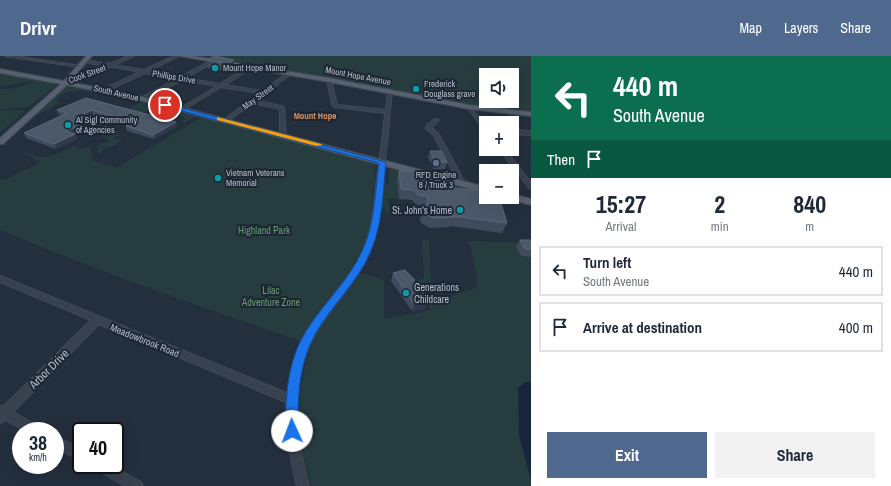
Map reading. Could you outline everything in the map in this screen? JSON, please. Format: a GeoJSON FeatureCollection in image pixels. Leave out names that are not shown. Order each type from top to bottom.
{"type":"FeatureCollection","features":[{"type":"Feature","properties":{"kind":"main road"},"geometry":{"type":"LineString","coordinates":[[0,135],[57,86],[64,82],[89,56]]}},
{"type":"Feature","properties":{"kind":"main road","name":"Mount Hope Avenue"},"geometry":{"type":"LineString","coordinates":[[182,56],[290,73],[469,107],[531,114]]}},
{"type":"Feature","properties":{"kind":"main road","name":"South Avenue"},"geometry":{"type":"LineString","coordinates":[[0,70],[106,90],[143,99],[479,188]]}},
{"type":"Feature","properties":{"kind":"main road"},"geometry":{"type":"LineString","coordinates":[[0,142],[63,86],[64,82]]}},
{"type":"Feature","properties":{"kind":"main road"},"geometry":{"type":"LineString","coordinates":[[519,199],[531,202]]}},
{"type":"Feature","properties":{"kind":"street"},"geometry":{"type":"LineString","coordinates":[[6,56],[79,66]]}},
{"type":"Feature","properties":{"kind":"street","name":"Cook Street"},"geometry":{"type":"LineString","coordinates":[[64,82],[74,81],[132,56]]}},
{"type":"Feature","properties":{"kind":"street"},"geometry":{"type":"LineString","coordinates":[[106,90],[177,56]]}},
{"type":"Feature","properties":{"kind":"street","name":"Phillips Drive"},"geometry":{"type":"LineString","coordinates":[[84,61],[264,93]]}},
{"type":"Feature","properties":{"kind":"street"},"geometry":{"type":"LineString","coordinates":[[143,99],[213,61]]}},
{"type":"Feature","properties":{"kind":"street"},"geometry":{"type":"LineString","coordinates":[[183,109],[250,67]]}},
{"type":"Feature","properties":{"kind":"street","name":"May Street"},"geometry":{"type":"LineString","coordinates":[[226,120],[290,73]]}},
{"type":"Feature","properties":{"kind":"street"},"geometry":{"type":"LineString","coordinates":[[328,80],[336,106],[388,112]]}},
{"type":"Feature","properties":{"kind":"street"},"geometry":{"type":"LineString","coordinates":[[303,486],[294,447],[291,399],[297,369],[305,343],[356,272],[368,248],[374,225],[383,162],[390,91]]}},
{"type":"Feature","properties":{"kind":"street"},"geometry":{"type":"LineString","coordinates":[[252,101],[282,108],[283,136]]}},
{"type":"Feature","properties":{"kind":"street"},"geometry":{"type":"LineString","coordinates":[[469,107],[479,120]]}},
{"type":"Feature","properties":{"kind":"street"},"geometry":{"type":"LineString","coordinates":[[437,120],[429,126],[429,129],[435,133],[462,183]]}},
{"type":"Feature","properties":{"kind":"street"},"geometry":{"type":"LineString","coordinates":[[519,132],[531,133]]}},
{"type":"Feature","properties":{"kind":"street"},"geometry":{"type":"LineString","coordinates":[[507,156],[531,187]]}},
{"type":"Feature","properties":{"kind":"street","name":"Meadowbrook Road"},"geometry":{"type":"LineString","coordinates":[[0,279],[291,399]]}},
{"type":"Feature","properties":{"kind":"street","name":"Arbor Drive"},"geometry":{"type":"LineString","coordinates":[[2,414],[97,320]]}},
{"type":"Feature","properties":{"kind":"street"},"geometry":{"type":"LineString","coordinates":[[2,414],[18,422]]}},
{"type":"Feature","properties":{"kind":"street"},"geometry":{"type":"LineString","coordinates":[[115,474],[137,486]]}},
{"type":"Feature","properties":{"kind":"green space"},"geometry":{"type":"Polygon","coordinates":[[[193,56],[531,56],[531,112],[500,108],[519,108],[519,68],[479,68],[479,105],[332,79],[193,56]]]}},
{"type":"Feature","properties":{"kind":"green space"},"geometry":{"type":"Polygon","coordinates":[[[0,73],[57,84],[29,107],[0,110],[0,89],[15,88],[34,82],[30,81],[0,87],[0,73]]]}},
{"type":"Feature","properties":{"kind":"green space"},"geometry":{"type":"Polygon","coordinates":[[[67,86],[100,91],[95,95],[86,91],[70,92],[60,96],[56,100],[60,101],[44,112],[35,115],[67,86]]]}},
{"type":"Feature","properties":{"kind":"green space"},"geometry":{"type":"Polygon","coordinates":[[[143,102],[158,106],[144,113],[128,109],[143,102]]]}},
{"type":"Feature","properties":{"kind":"green space"},"geometry":{"type":"Polygon","coordinates":[[[164,107],[196,116],[184,123],[180,123],[186,118],[159,111],[155,112],[164,107]]]}},
{"type":"Feature","properties":{"kind":"green space"},"geometry":{"type":"Polygon","coordinates":[[[26,110],[0,132],[0,111],[26,110]]]}},
{"type":"Feature","properties":{"kind":"green space","name":"Highland Park"},"geometry":{"type":"Polygon","coordinates":[[[202,117],[376,163],[369,230],[362,249],[351,270],[384,280],[384,319],[431,310],[427,304],[476,288],[478,282],[469,241],[531,243],[531,486],[312,486],[303,451],[300,397],[306,362],[312,345],[116,276],[0,230],[0,179],[5,180],[40,162],[34,160],[36,158],[22,153],[45,157],[58,153],[74,145],[81,149],[90,147],[90,152],[93,156],[90,159],[116,168],[202,117]]]}},
{"type":"Feature","properties":{"kind":"green space"},"geometry":{"type":"Polygon","coordinates":[[[117,133],[121,134],[114,138],[122,141],[110,148],[107,147],[98,154],[97,145],[109,141],[104,138],[117,133]]]}},
{"type":"Feature","properties":{"kind":"green space"},"geometry":{"type":"Polygon","coordinates":[[[389,169],[394,169],[479,192],[479,199],[398,179],[399,199],[389,198],[389,210],[393,211],[393,213],[388,213],[381,207],[385,184],[388,184],[389,169]]]}},
{"type":"Feature","properties":{"kind":"green space"},"geometry":{"type":"Polygon","coordinates":[[[422,239],[429,240],[431,282],[421,284],[417,280],[424,278],[422,239]]]}},
{"type":"Feature","properties":{"kind":"water"},"geometry":{"type":"Polygon","coordinates":[[[525,382],[531,382],[531,481],[519,435],[518,388],[525,382]]]}},
{"type":"Feature","properties":{"kind":"building"},"geometry":{"type":"Polygon","coordinates":[[[215,56],[234,60],[227,64],[207,60],[215,56]]]}},
{"type":"Feature","properties":{"kind":"building","name":"Al Sigl Community of Agencies"},"geometry":{"type":"Polygon","coordinates":[[[86,98],[176,122],[153,135],[126,126],[137,120],[119,115],[116,117],[92,110],[75,118],[87,122],[66,131],[75,134],[54,144],[24,133],[67,113],[57,110],[86,98]]]}},
{"type":"Feature","properties":{"kind":"building"},"geometry":{"type":"Polygon","coordinates":[[[430,151],[441,151],[447,162],[436,162],[430,151]]]}},
{"type":"Feature","properties":{"kind":"building"},"geometry":{"type":"Polygon","coordinates":[[[399,170],[419,172],[420,174],[434,176],[434,178],[454,180],[437,186],[479,191],[479,204],[501,204],[507,223],[453,216],[454,217],[433,218],[424,213],[423,210],[428,202],[427,196],[418,195],[414,190],[401,189],[399,170]]]}},
{"type":"Feature","properties":{"kind":"building"},"geometry":{"type":"Polygon","coordinates":[[[520,240],[531,240],[531,249],[525,249],[520,240]]]}},
{"type":"Feature","properties":{"kind":"building"},"geometry":{"type":"Polygon","coordinates":[[[405,270],[415,280],[412,281],[419,290],[421,290],[427,301],[414,304],[393,273],[405,270]]]}},
{"type":"Feature","properties":{"kind":"slow traffic"},"geometry":{"type":"LineString","coordinates":[[219,119],[319,145]]}},
{"type":"Feature","properties":{"kind":"place","name":"Mount Hope Manor"},"geometry":{"type":"Point","coordinates":[215,68]}},
{"type":"Feature","properties":{"kind":"place","name":"Frederick Douglass grave"},"geometry":{"type":"Point","coordinates":[416,89]}},
{"type":"Feature","properties":{"kind":"place","name":"Al Sigl Community of Agencies"},"geometry":{"type":"Point","coordinates":[68,125]}},
{"type":"Feature","properties":{"kind":"place","name":"RFD Engine 8 / Truck 3"},"geometry":{"type":"Point","coordinates":[436,163]}},
{"type":"Feature","properties":{"kind":"place","name":"Vietnam Veterans Memorial"},"geometry":{"type":"Point","coordinates":[218,178]}},
{"type":"Feature","properties":{"kind":"place","name":"St. John's Home"},"geometry":{"type":"Point","coordinates":[460,210]}},
{"type":"Feature","properties":{"kind":"place","name":"Generations Childcare"},"geometry":{"type":"Point","coordinates":[406,293]}},
{"type":"Feature","properties":{"kind":"district","name":"Mount Hope"},"geometry":{"type":"Point","coordinates":[315,116]}},
{"type":"Feature","properties":{"kind":"route"},"geometry":{"type":"LineString","coordinates":[[165,105],[383,162],[374,225],[368,248],[356,272],[305,343],[300,356],[291,399],[292,431]]}},
{"type":"Feature","properties":{"kind":"park label","name":"Lilac Adventure Zone"},"geometry":{"type":"Point","coordinates":[271,296]}}]}
